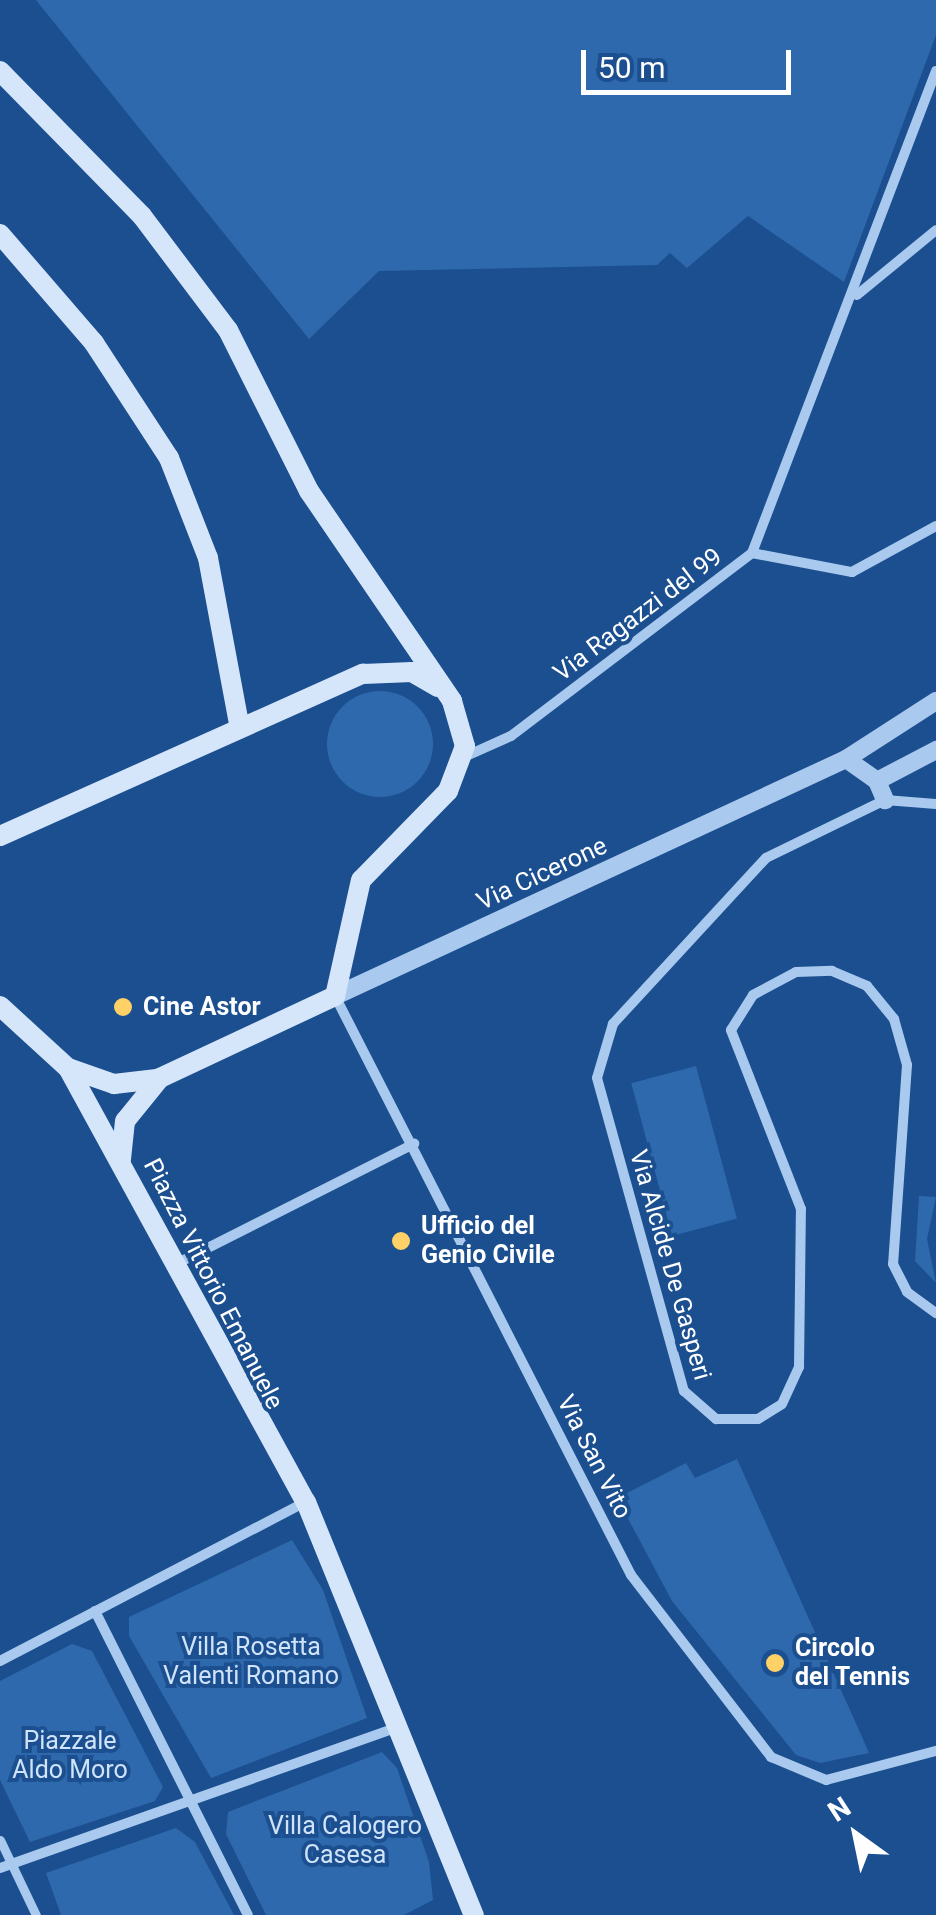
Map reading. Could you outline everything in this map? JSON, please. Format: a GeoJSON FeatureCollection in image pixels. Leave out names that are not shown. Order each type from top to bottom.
{"type":"FeatureCollection","features":[{"type":"Feature","properties":{"kind":"main road"},"geometry":{"type":"LineString","coordinates":[[0,71],[131,204],[197,287],[260,387],[309,491],[452,701],[463,757],[448,791],[361,880],[336,996]]}},
{"type":"Feature","properties":{"kind":"main road"},"geometry":{"type":"LineString","coordinates":[[0,234],[145,419],[208,558],[238,723]]}},
{"type":"Feature","properties":{"kind":"main road"},"geometry":{"type":"LineString","coordinates":[[4,832],[238,723],[388,669],[434,683],[452,701]]}},
{"type":"Feature","properties":{"kind":"main road","name":"Via Cicerone"},"geometry":{"type":"LineString","coordinates":[[259,1033],[336,996]]}},
{"type":"Feature","properties":{"kind":"main road"},"geometry":{"type":"LineString","coordinates":[[0,1006],[68,1068],[122,1160]]}},
{"type":"Feature","properties":{"kind":"main road","name":"Piazza Vittorio Emanuele"},"geometry":{"type":"LineString","coordinates":[[259,1033],[160,1078],[125,1122],[122,1160],[306,1502]]}},
{"type":"Feature","properties":{"kind":"main road"},"geometry":{"type":"LineString","coordinates":[[68,1068],[114,1084],[160,1078]]}},
{"type":"Feature","properties":{"kind":"main road"},"geometry":{"type":"LineString","coordinates":[[306,1502],[399,1726],[467,1913]]}},
{"type":"Feature","properties":{"kind":"street","name":"Via Ragazzi del 99"},"geometry":{"type":"LineString","coordinates":[[463,757],[511,736],[752,553],[778,468],[857,294],[859,265],[936,71]]}},
{"type":"Feature","properties":{"kind":"street"},"geometry":{"type":"LineString","coordinates":[[857,294],[936,230]]}},
{"type":"Feature","properties":{"kind":"street"},"geometry":{"type":"LineString","coordinates":[[752,553],[852,572],[936,526]]}},
{"type":"Feature","properties":{"kind":"street","name":"Via Cicerone"},"geometry":{"type":"LineString","coordinates":[[336,996],[846,759],[936,702]]}},
{"type":"Feature","properties":{"kind":"street"},"geometry":{"type":"LineString","coordinates":[[877,781],[936,750]]}},
{"type":"Feature","properties":{"kind":"street"},"geometry":{"type":"LineString","coordinates":[[846,759],[877,781],[885,800],[936,804]]}},
{"type":"Feature","properties":{"kind":"street","name":"Via Alcide De Gasperi"},"geometry":{"type":"LineString","coordinates":[[885,800],[766,858],[740,884],[613,1024],[598,1054],[598,1092],[684,1391],[716,1419],[758,1419],[790,1393],[798,1367],[801,1208],[731,1030],[753,995],[796,972],[832,971],[868,986],[894,1019],[908,1066],[892,1264],[907,1292],[936,1313]]}},
{"type":"Feature","properties":{"kind":"street","name":"Via San Vito"},"geometry":{"type":"LineString","coordinates":[[336,996],[631,1575],[771,1757],[826,1780],[936,1751]]}},
{"type":"Feature","properties":{"kind":"street"},"geometry":{"type":"LineString","coordinates":[[176,1265],[414,1144]]}},
{"type":"Feature","properties":{"kind":"street"},"geometry":{"type":"LineString","coordinates":[[0,1661],[306,1502]]}},
{"type":"Feature","properties":{"kind":"street"},"geometry":{"type":"LineString","coordinates":[[95,1612],[248,1915]]}},
{"type":"Feature","properties":{"kind":"street"},"geometry":{"type":"LineString","coordinates":[[4,1867],[399,1726]]}},
{"type":"Feature","properties":{"kind":"street"},"geometry":{"type":"LineString","coordinates":[[0,1840],[4,1867],[36,1915]]}},
{"type":"Feature","properties":{"kind":"green space"},"geometry":{"type":"Polygon","coordinates":[[[36,0],[936,0],[936,35],[844,282],[748,216],[687,268],[670,253],[657,265],[379,271],[309,339],[36,0]]]}},
{"type":"Feature","properties":{"kind":"green space"},"geometry":{"type":"Polygon","coordinates":[[[380,691],[400,695],[418,706],[429,724],[433,744],[429,764],[418,782],[400,793],[380,797],[360,793],[342,782],[331,764],[327,744],[331,724],[342,706],[360,695],[380,691]]]}},
{"type":"Feature","properties":{"kind":"green space"},"geometry":{"type":"Polygon","coordinates":[[[696,1066],[737,1219],[672,1236],[631,1083],[696,1066]]]}},
{"type":"Feature","properties":{"kind":"green space"},"geometry":{"type":"Polygon","coordinates":[[[919,1196],[936,1197],[927,1239],[936,1283],[915,1261],[919,1196]]]}},
{"type":"Feature","properties":{"kind":"green space","name":"Circolo del Tennis"},"geometry":{"type":"Polygon","coordinates":[[[737,1459],[869,1753],[820,1763],[796,1755],[672,1601],[617,1498],[686,1463],[695,1478],[737,1459]]]}},
{"type":"Feature","properties":{"kind":"green space","name":"Villa Rosetta Valenti Romano"},"geometry":{"type":"Polygon","coordinates":[[[292,1540],[323,1590],[367,1718],[211,1778],[129,1636],[129,1617],[292,1540]]]}},
{"type":"Feature","properties":{"kind":"green space","name":"Piazzale Aldo Moro"},"geometry":{"type":"Polygon","coordinates":[[[72,1644],[92,1651],[163,1787],[155,1801],[30,1842],[0,1780],[0,1681],[72,1644]]]}},
{"type":"Feature","properties":{"kind":"green space","name":"Villa Calogero Casesa"},"geometry":{"type":"Polygon","coordinates":[[[382,1752],[397,1768],[429,1862],[433,1900],[404,1915],[266,1915],[226,1834],[228,1812],[382,1752]]]}},
{"type":"Feature","properties":{"kind":"green space"},"geometry":{"type":"Polygon","coordinates":[[[176,1828],[195,1842],[234,1915],[61,1915],[46,1873],[176,1828]]]}},
{"type":"Feature","properties":{"kind":"place","name":"Cine Astor"},"geometry":{"type":"Point","coordinates":[123,1007]}},
{"type":"Feature","properties":{"kind":"place","name":"Ufficio del Genio Civile"},"geometry":{"type":"Point","coordinates":[401,1241]}},
{"type":"Feature","properties":{"kind":"place","name":"Circolo del Tennis"},"geometry":{"type":"Point","coordinates":[775,1663]}}]}
